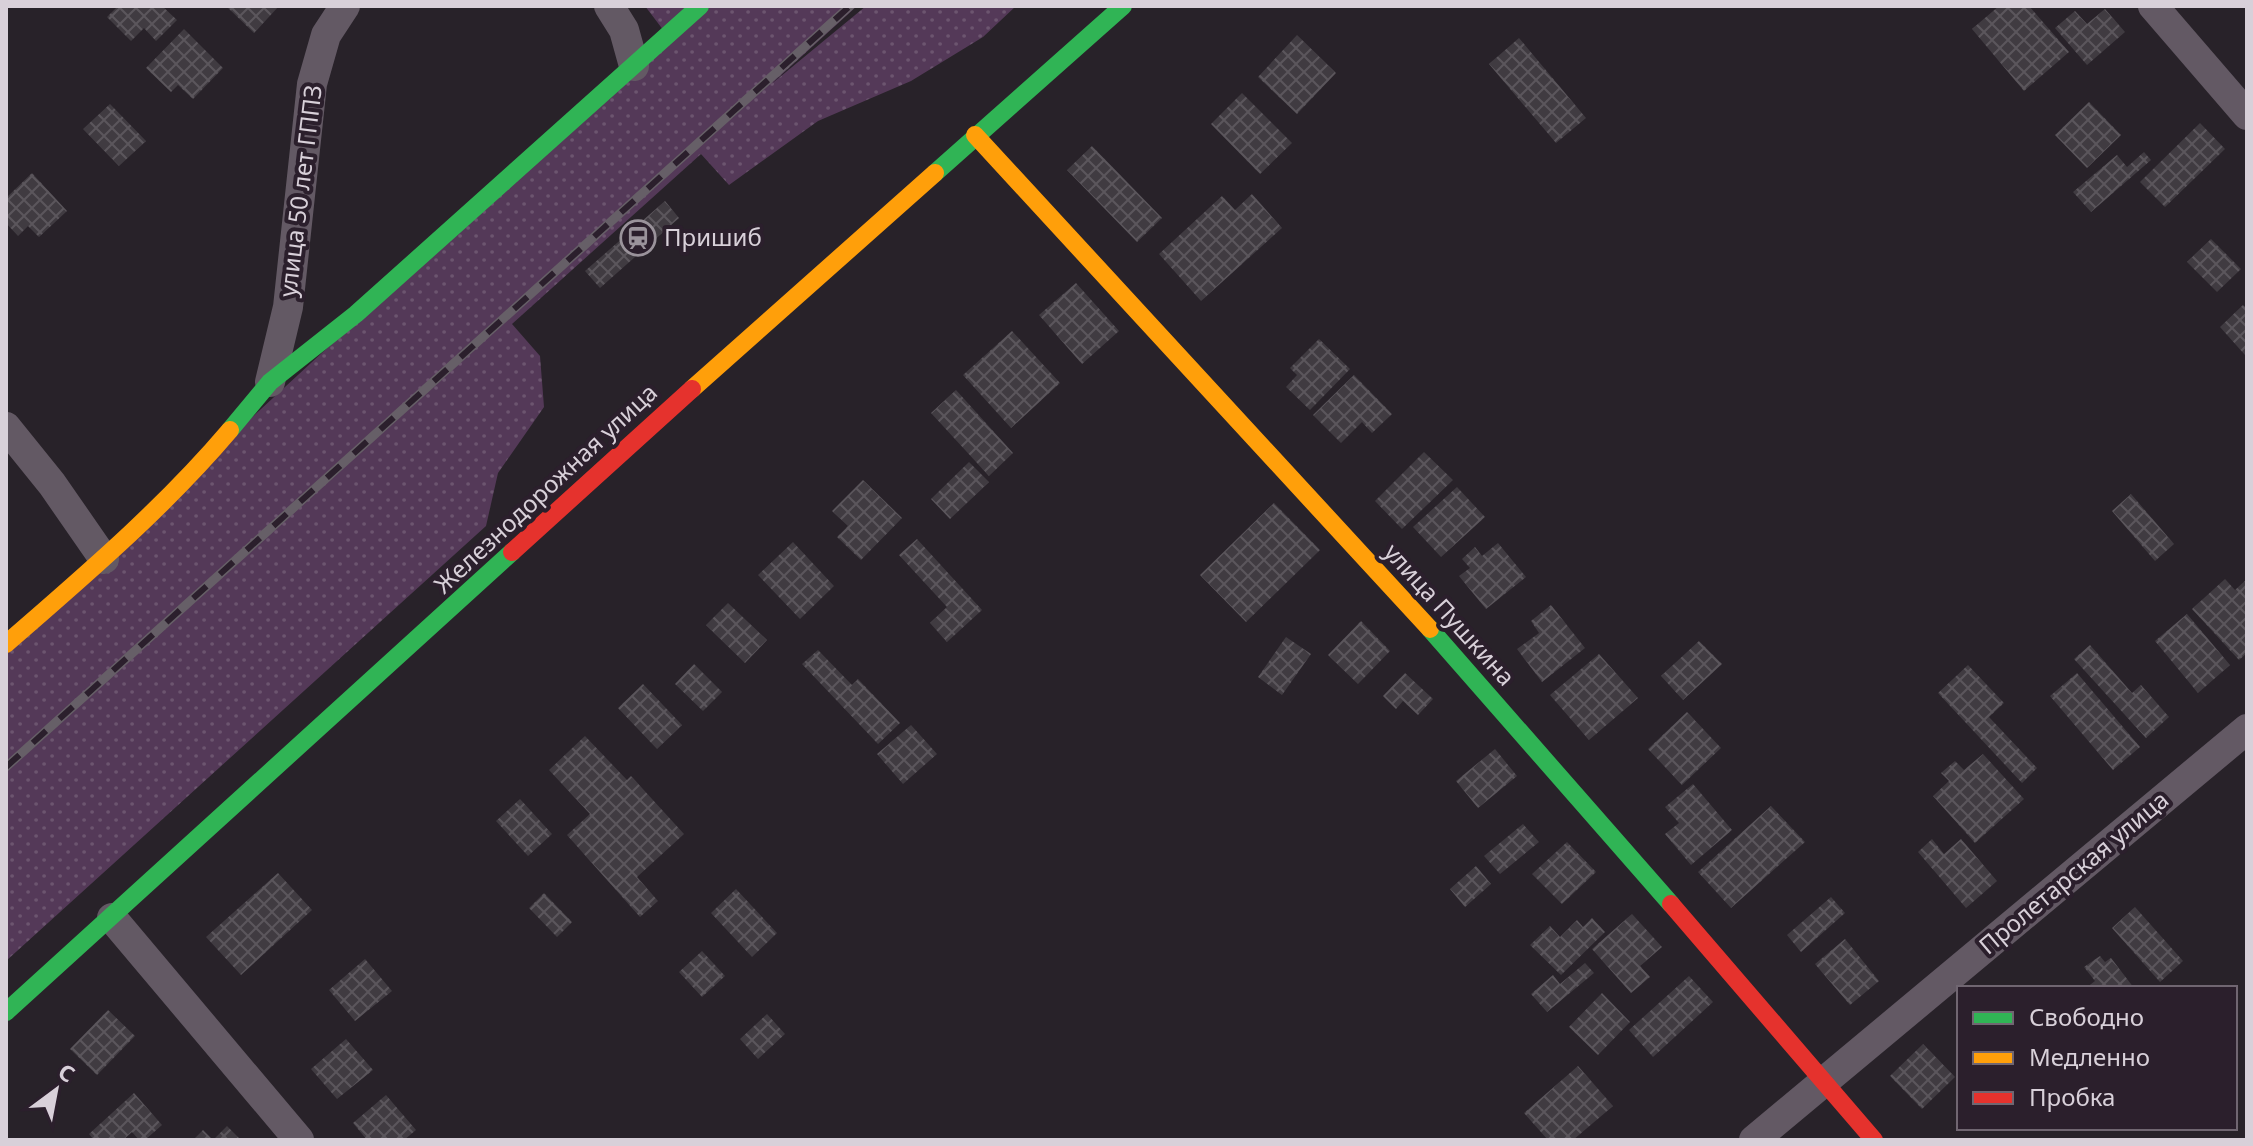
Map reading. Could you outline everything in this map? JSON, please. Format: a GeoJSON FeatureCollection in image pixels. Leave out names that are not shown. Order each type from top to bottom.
{"type":"FeatureCollection","features":[{"type":"Feature","properties":{"kind":"street","name":"улица 50 лет ГППЗ"},"geometry":{"type":"LineString","coordinates":[[270,382],[288,307],[312,84],[326,35],[345,6]]}},
{"type":"Feature","properties":{"kind":"street"},"geometry":{"type":"LineString","coordinates":[[609,6],[624,30],[634,66]]}},
{"type":"Feature","properties":{"kind":"street"},"geometry":{"type":"LineString","coordinates":[[6,644],[104,559],[190,477],[270,382],[356,314],[700,6]]}},
{"type":"Feature","properties":{"kind":"street","name":"Железнодорожная улица"},"geometry":{"type":"LineString","coordinates":[[6,1012],[647,429],[1123,6]]}},
{"type":"Feature","properties":{"kind":"street"},"geometry":{"type":"LineString","coordinates":[[2153,6],[2247,115]]}},
{"type":"Feature","properties":{"kind":"street","name":"улица Пушкина"},"geometry":{"type":"LineString","coordinates":[[975,135],[1314,500],[1593,812],[1822,1083],[1874,1140]]}},
{"type":"Feature","properties":{"kind":"street"},"geometry":{"type":"LineString","coordinates":[[6,427],[52,484],[104,559]]}},
{"type":"Feature","properties":{"kind":"street","name":"Пролетарская улица"},"geometry":{"type":"LineString","coordinates":[[1754,1140],[2247,729]]}},
{"type":"Feature","properties":{"kind":"street"},"geometry":{"type":"LineString","coordinates":[[112,918],[299,1140]]}},
{"type":"Feature","properties":{"kind":"shaded area"},"geometry":{"type":"Polygon","coordinates":[[[645,6],[857,6],[769,86],[866,6],[1016,6],[983,37],[911,81],[818,121],[729,185],[701,154],[512,324],[540,356],[544,407],[498,473],[486,526],[6,961],[6,644],[667,35],[645,6]]]}},
{"type":"Feature","properties":{"kind":"building"},"geometry":{"type":"Polygon","coordinates":[[[118,6],[162,6],[177,20],[156,41],[144,28],[131,41],[107,17],[118,6]]]}},
{"type":"Feature","properties":{"kind":"building"},"geometry":{"type":"Polygon","coordinates":[[[226,6],[279,6],[254,33],[226,6]]]}},
{"type":"Feature","properties":{"kind":"building"},"geometry":{"type":"Polygon","coordinates":[[[1999,6],[2029,6],[2069,52],[2024,91],[1972,29],[1999,6]]]}},
{"type":"Feature","properties":{"kind":"building"},"geometry":{"type":"Polygon","coordinates":[[[2105,9],[2125,32],[2087,65],[2055,28],[2075,11],[2087,24],[2105,9]]]}},
{"type":"Feature","properties":{"kind":"building"},"geometry":{"type":"Polygon","coordinates":[[[184,29],[223,68],[193,99],[178,85],[171,92],[146,68],[184,29]]]}},
{"type":"Feature","properties":{"kind":"building"},"geometry":{"type":"Polygon","coordinates":[[[1297,35],[1336,73],[1297,114],[1258,77],[1297,35]]]}},
{"type":"Feature","properties":{"kind":"building"},"geometry":{"type":"Polygon","coordinates":[[[1519,38],[1586,118],[1556,143],[1489,64],[1519,38]]]}},
{"type":"Feature","properties":{"kind":"building"},"geometry":{"type":"Polygon","coordinates":[[[1242,93],[1292,143],[1260,174],[1211,124],[1242,93]]]}},
{"type":"Feature","properties":{"kind":"building"},"geometry":{"type":"Polygon","coordinates":[[[2089,102],[2121,135],[2087,168],[2055,135],[2089,102]]]}},
{"type":"Feature","properties":{"kind":"building"},"geometry":{"type":"Polygon","coordinates":[[[110,104],[146,141],[119,166],[83,129],[110,104]]]}},
{"type":"Feature","properties":{"kind":"building"},"geometry":{"type":"Polygon","coordinates":[[[2200,123],[2225,149],[2165,207],[2140,182],[2200,123]]]}},
{"type":"Feature","properties":{"kind":"building"},"geometry":{"type":"Polygon","coordinates":[[[1092,146],[1162,218],[1137,242],[1067,170],[1092,146]]]}},
{"type":"Feature","properties":{"kind":"building"},"geometry":{"type":"Polygon","coordinates":[[[2144,152],[2151,160],[2091,212],[2073,192],[2117,155],[2127,167],[2144,152]]]}},
{"type":"Feature","properties":{"kind":"building"},"geometry":{"type":"Polygon","coordinates":[[[32,173],[67,211],[39,237],[28,226],[18,236],[6,223],[6,198],[32,173]]]}},
{"type":"Feature","properties":{"kind":"building"},"geometry":{"type":"Polygon","coordinates":[[[1252,194],[1282,228],[1201,301],[1159,254],[1222,196],[1235,210],[1252,194]]]}},
{"type":"Feature","properties":{"kind":"building"},"geometry":{"type":"Polygon","coordinates":[[[665,201],[679,218],[600,288],[585,271],[665,201]]]}},
{"type":"Feature","properties":{"kind":"building"},"geometry":{"type":"Polygon","coordinates":[[[2211,239],[2241,269],[2217,292],[2187,262],[2211,239]]]}},
{"type":"Feature","properties":{"kind":"building"},"geometry":{"type":"Polygon","coordinates":[[[1076,283],[1119,331],[1082,364],[1039,315],[1076,283]]]}},
{"type":"Feature","properties":{"kind":"building"},"geometry":{"type":"Polygon","coordinates":[[[2243,305],[2247,308],[2245,355],[2220,327],[2243,305]]]}},
{"type":"Feature","properties":{"kind":"building"},"geometry":{"type":"Polygon","coordinates":[[[1012,331],[1060,383],[1011,428],[963,375],[1012,331]]]}},
{"type":"Feature","properties":{"kind":"building"},"geometry":{"type":"Polygon","coordinates":[[[1319,339],[1350,369],[1310,410],[1286,387],[1297,375],[1290,368],[1319,339]]]}},
{"type":"Feature","properties":{"kind":"building"},"geometry":{"type":"Polygon","coordinates":[[[1354,375],[1392,414],[1372,433],[1362,422],[1341,443],[1313,415],[1354,375]]]}},
{"type":"Feature","properties":{"kind":"building"},"geometry":{"type":"Polygon","coordinates":[[[956,390],[1013,453],[989,476],[931,413],[956,390]]]}},
{"type":"Feature","properties":{"kind":"building"},"geometry":{"type":"Polygon","coordinates":[[[1424,452],[1453,480],[1402,529],[1375,501],[1424,452]]]}},
{"type":"Feature","properties":{"kind":"building"},"geometry":{"type":"Polygon","coordinates":[[[969,462],[989,482],[950,519],[931,499],[969,462]]]}},
{"type":"Feature","properties":{"kind":"building"},"geometry":{"type":"Polygon","coordinates":[[[863,480],[902,518],[861,560],[837,537],[848,526],[832,511],[863,480]]]}},
{"type":"Feature","properties":{"kind":"building"},"geometry":{"type":"Polygon","coordinates":[[[1457,487],[1485,517],[1441,557],[1413,527],[1457,487]]]}},
{"type":"Feature","properties":{"kind":"building"},"geometry":{"type":"Polygon","coordinates":[[[2131,494],[2174,544],[2155,561],[2112,511],[2131,494]]]}},
{"type":"Feature","properties":{"kind":"building"},"geometry":{"type":"Polygon","coordinates":[[[1274,503],[1320,550],[1246,622],[1200,575],[1274,503]]]}},
{"type":"Feature","properties":{"kind":"building"},"geometry":{"type":"Polygon","coordinates":[[[917,539],[982,610],[947,642],[930,623],[947,607],[899,555],[917,539]]]}},
{"type":"Feature","properties":{"kind":"building"},"geometry":{"type":"Polygon","coordinates":[[[793,542],[834,586],[800,619],[758,575],[793,542]]]}},
{"type":"Feature","properties":{"kind":"building"},"geometry":{"type":"Polygon","coordinates":[[[1498,543],[1526,577],[1486,609],[1459,576],[1470,568],[1462,559],[1475,547],[1482,556],[1498,543]]]}},
{"type":"Feature","properties":{"kind":"building"},"geometry":{"type":"Polygon","coordinates":[[[2225,579],[2235,590],[2247,579],[2247,653],[2239,660],[2192,609],[2225,579]]]}},
{"type":"Feature","properties":{"kind":"building"},"geometry":{"type":"Polygon","coordinates":[[[728,603],[767,640],[745,663],[706,625],[728,603]]]}},
{"type":"Feature","properties":{"kind":"building"},"geometry":{"type":"Polygon","coordinates":[[[1551,605],[1585,648],[1542,682],[1517,649],[1539,633],[1531,621],[1551,605]]]}},
{"type":"Feature","properties":{"kind":"building"},"geometry":{"type":"Polygon","coordinates":[[[2187,614],[2230,665],[2198,693],[2155,641],[2187,614]]]}},
{"type":"Feature","properties":{"kind":"building"},"geometry":{"type":"Polygon","coordinates":[[[1361,621],[1390,651],[1358,684],[1328,655],[1361,621]]]}},
{"type":"Feature","properties":{"kind":"building"},"geometry":{"type":"Polygon","coordinates":[[[1286,637],[1311,654],[1282,695],[1258,677],[1286,637]]]}},
{"type":"Feature","properties":{"kind":"building"},"geometry":{"type":"Polygon","coordinates":[[[1699,641],[1722,664],[1683,700],[1661,676],[1699,641]]]}},
{"type":"Feature","properties":{"kind":"building"},"geometry":{"type":"Polygon","coordinates":[[[2090,645],[2132,693],[2141,685],[2169,717],[2146,738],[2074,659],[2090,645]]]}},
{"type":"Feature","properties":{"kind":"building"},"geometry":{"type":"Polygon","coordinates":[[[818,650],[852,685],[858,679],[900,723],[878,744],[802,664],[818,650]]]}},
{"type":"Feature","properties":{"kind":"building"},"geometry":{"type":"Polygon","coordinates":[[[1599,654],[1638,698],[1589,740],[1550,695],[1599,654]]]}},
{"type":"Feature","properties":{"kind":"building"},"geometry":{"type":"Polygon","coordinates":[[[694,664],[722,692],[703,711],[675,684],[694,664]]]}},
{"type":"Feature","properties":{"kind":"building"},"geometry":{"type":"Polygon","coordinates":[[[1968,665],[2004,703],[1989,717],[2037,768],[2022,783],[1938,693],[1968,665]]]}},
{"type":"Feature","properties":{"kind":"building"},"geometry":{"type":"Polygon","coordinates":[[[1405,673],[1433,699],[1418,715],[1403,701],[1396,709],[1383,696],[1405,673]]]}},
{"type":"Feature","properties":{"kind":"building"},"geometry":{"type":"Polygon","coordinates":[[[2077,673],[2140,747],[2113,770],[2050,696],[2077,673]]]}},
{"type":"Feature","properties":{"kind":"building"},"geometry":{"type":"Polygon","coordinates":[[[643,684],[682,725],[657,749],[618,708],[643,684]]]}},
{"type":"Feature","properties":{"kind":"building"},"geometry":{"type":"Polygon","coordinates":[[[1687,712],[1721,748],[1682,785],[1648,749],[1687,712]]]}},
{"type":"Feature","properties":{"kind":"building"},"geometry":{"type":"Polygon","coordinates":[[[911,725],[937,754],[903,784],[877,754],[911,725]]]}},
{"type":"Feature","properties":{"kind":"building"},"geometry":{"type":"Polygon","coordinates":[[[585,736],[627,780],[631,776],[684,834],[637,877],[658,901],[640,917],[567,835],[590,814],[549,770],[585,736]]]}},
{"type":"Feature","properties":{"kind":"building"},"geometry":{"type":"Polygon","coordinates":[[[1495,749],[1517,776],[1478,808],[1456,781],[1495,749]]]}},
{"type":"Feature","properties":{"kind":"building"},"geometry":{"type":"Polygon","coordinates":[[[1983,754],[2024,799],[1975,843],[1933,796],[1949,781],[1941,773],[1955,761],[1964,770],[1983,754]]]}},
{"type":"Feature","properties":{"kind":"building"},"geometry":{"type":"Polygon","coordinates":[[[1693,784],[1732,830],[1691,865],[1665,834],[1679,823],[1665,807],[1693,784]]]}},
{"type":"Feature","properties":{"kind":"building"},"geometry":{"type":"Polygon","coordinates":[[[520,799],[552,834],[528,856],[496,821],[520,799]]]}},
{"type":"Feature","properties":{"kind":"building"},"geometry":{"type":"Polygon","coordinates":[[[1771,806],[1805,842],[1731,908],[1698,872],[1771,806]]]}},
{"type":"Feature","properties":{"kind":"building"},"geometry":{"type":"Polygon","coordinates":[[[1523,824],[1539,842],[1500,874],[1484,856],[1523,824]]]}},
{"type":"Feature","properties":{"kind":"building"},"geometry":{"type":"Polygon","coordinates":[[[1932,839],[1944,854],[1961,839],[1997,881],[1966,908],[1918,852],[1932,839]]]}},
{"type":"Feature","properties":{"kind":"building"},"geometry":{"type":"Polygon","coordinates":[[[1567,842],[1596,872],[1562,904],[1532,874],[1567,842]]]}},
{"type":"Feature","properties":{"kind":"building"},"geometry":{"type":"Polygon","coordinates":[[[1476,866],[1491,884],[1465,907],[1450,889],[1476,866]]]}},
{"type":"Feature","properties":{"kind":"building"},"geometry":{"type":"Polygon","coordinates":[[[278,873],[312,910],[241,975],[206,937],[278,873]]]}},
{"type":"Feature","properties":{"kind":"building"},"geometry":{"type":"Polygon","coordinates":[[[736,889],[777,933],[752,957],[711,913],[736,889]]]}},
{"type":"Feature","properties":{"kind":"building"},"geometry":{"type":"Polygon","coordinates":[[[544,893],[572,922],[557,937],[529,908],[544,893]]]}},
{"type":"Feature","properties":{"kind":"building"},"geometry":{"type":"Polygon","coordinates":[[[1831,897],[1845,913],[1801,952],[1787,935],[1831,897]]]}},
{"type":"Feature","properties":{"kind":"building"},"geometry":{"type":"Polygon","coordinates":[[[2135,907],[2183,961],[2160,982],[2112,928],[2135,907]]]}},
{"type":"Feature","properties":{"kind":"building"},"geometry":{"type":"Polygon","coordinates":[[[1632,914],[1662,947],[1640,966],[1650,977],[1631,993],[1592,949],[1632,914]]]}},
{"type":"Feature","properties":{"kind":"building"},"geometry":{"type":"Polygon","coordinates":[[[1592,918],[1605,932],[1561,975],[1530,945],[1550,926],[1560,937],[1577,920],[1583,927],[1592,918]]]}},
{"type":"Feature","properties":{"kind":"building"},"geometry":{"type":"Polygon","coordinates":[[[1845,939],[1879,981],[1850,1005],[1815,964],[1845,939]]]}},
{"type":"Feature","properties":{"kind":"building"},"geometry":{"type":"Polygon","coordinates":[[[702,951],[725,976],[702,997],[679,972],[702,951]]]}},
{"type":"Feature","properties":{"kind":"building"},"geometry":{"type":"Polygon","coordinates":[[[2100,956],[2105,962],[2111,958],[2132,986],[2089,986],[2095,981],[2084,967],[2100,956]]]}},
{"type":"Feature","properties":{"kind":"building"},"geometry":{"type":"Polygon","coordinates":[[[365,959],[392,991],[355,1021],[329,990],[365,959]]]}},
{"type":"Feature","properties":{"kind":"building"},"geometry":{"type":"Polygon","coordinates":[[[1585,963],[1594,973],[1547,1012],[1531,994],[1553,975],[1560,984],[1585,963]]]}},
{"type":"Feature","properties":{"kind":"building"},"geometry":{"type":"Polygon","coordinates":[[[1689,976],[1713,1002],[1653,1057],[1629,1030],[1689,976]]]}},
{"type":"Feature","properties":{"kind":"building"},"geometry":{"type":"Polygon","coordinates":[[[1602,993],[1630,1022],[1598,1055],[1569,1027],[1602,993]]]}},
{"type":"Feature","properties":{"kind":"building"},"geometry":{"type":"Polygon","coordinates":[[[108,1010],[135,1036],[97,1075],[70,1049],[108,1010]]]}},
{"type":"Feature","properties":{"kind":"building"},"geometry":{"type":"Polygon","coordinates":[[[767,1014],[785,1034],[758,1059],[740,1039],[767,1014]]]}},
{"type":"Feature","properties":{"kind":"building"},"geometry":{"type":"Polygon","coordinates":[[[346,1039],[373,1070],[337,1099],[311,1069],[346,1039]]]}},
{"type":"Feature","properties":{"kind":"building"},"geometry":{"type":"Polygon","coordinates":[[[1923,1044],[1955,1077],[1922,1109],[1890,1076],[1923,1044]]]}},
{"type":"Feature","properties":{"kind":"building"},"geometry":{"type":"Polygon","coordinates":[[[1578,1066],[1613,1106],[1573,1140],[1548,1140],[1524,1113],[1578,1066]]]}},
{"type":"Feature","properties":{"kind":"building"},"geometry":{"type":"Polygon","coordinates":[[[134,1093],[162,1125],[145,1140],[139,1140],[132,1132],[123,1140],[94,1140],[89,1134],[134,1093]]]}},
{"type":"Feature","properties":{"kind":"building"},"geometry":{"type":"Polygon","coordinates":[[[386,1095],[416,1130],[404,1140],[367,1140],[353,1123],[386,1095]]]}},
{"type":"Feature","properties":{"kind":"building"},"geometry":{"type":"Polygon","coordinates":[[[227,1126],[241,1140],[213,1140],[227,1126]]]}},
{"type":"Feature","properties":{"kind":"building"},"geometry":{"type":"Polygon","coordinates":[[[203,1130],[213,1140],[193,1140],[203,1130]]]}},
{"type":"Feature","properties":{"kind":"railway"},"geometry":{"type":"LineString","coordinates":[[6,767],[850,6]]}},
{"type":"Feature","properties":{"kind":"traffic: fast"},"geometry":{"type":"LineString","coordinates":[[230,430],[270,382],[356,314],[700,6]]}},
{"type":"Feature","properties":{"kind":"traffic: fast"},"geometry":{"type":"LineString","coordinates":[[935,173],[1123,6]]}},
{"type":"Feature","properties":{"kind":"traffic: fast"},"geometry":{"type":"LineString","coordinates":[[6,1012],[512,552]]}},
{"type":"Feature","properties":{"kind":"traffic: fast"},"geometry":{"type":"LineString","coordinates":[[1430,629],[1671,904]]}},
{"type":"Feature","properties":{"kind":"traffic: slow"},"geometry":{"type":"LineString","coordinates":[[975,135],[1430,629]]}},
{"type":"Feature","properties":{"kind":"traffic: slow"},"geometry":{"type":"LineString","coordinates":[[692,389],[935,173]]}},
{"type":"Feature","properties":{"kind":"traffic: slow"},"geometry":{"type":"LineString","coordinates":[[6,644],[150,514],[230,430]]}},
{"type":"Feature","properties":{"kind":"traffic: jam"},"geometry":{"type":"LineString","coordinates":[[512,552],[692,389]]}},
{"type":"Feature","properties":{"kind":"traffic: jam"},"geometry":{"type":"LineString","coordinates":[[1671,904],[1874,1140]]}},
{"type":"Feature","properties":{"kind":"place","name":"Пришиб"},"geometry":{"type":"Point","coordinates":[638,238]}}]}
